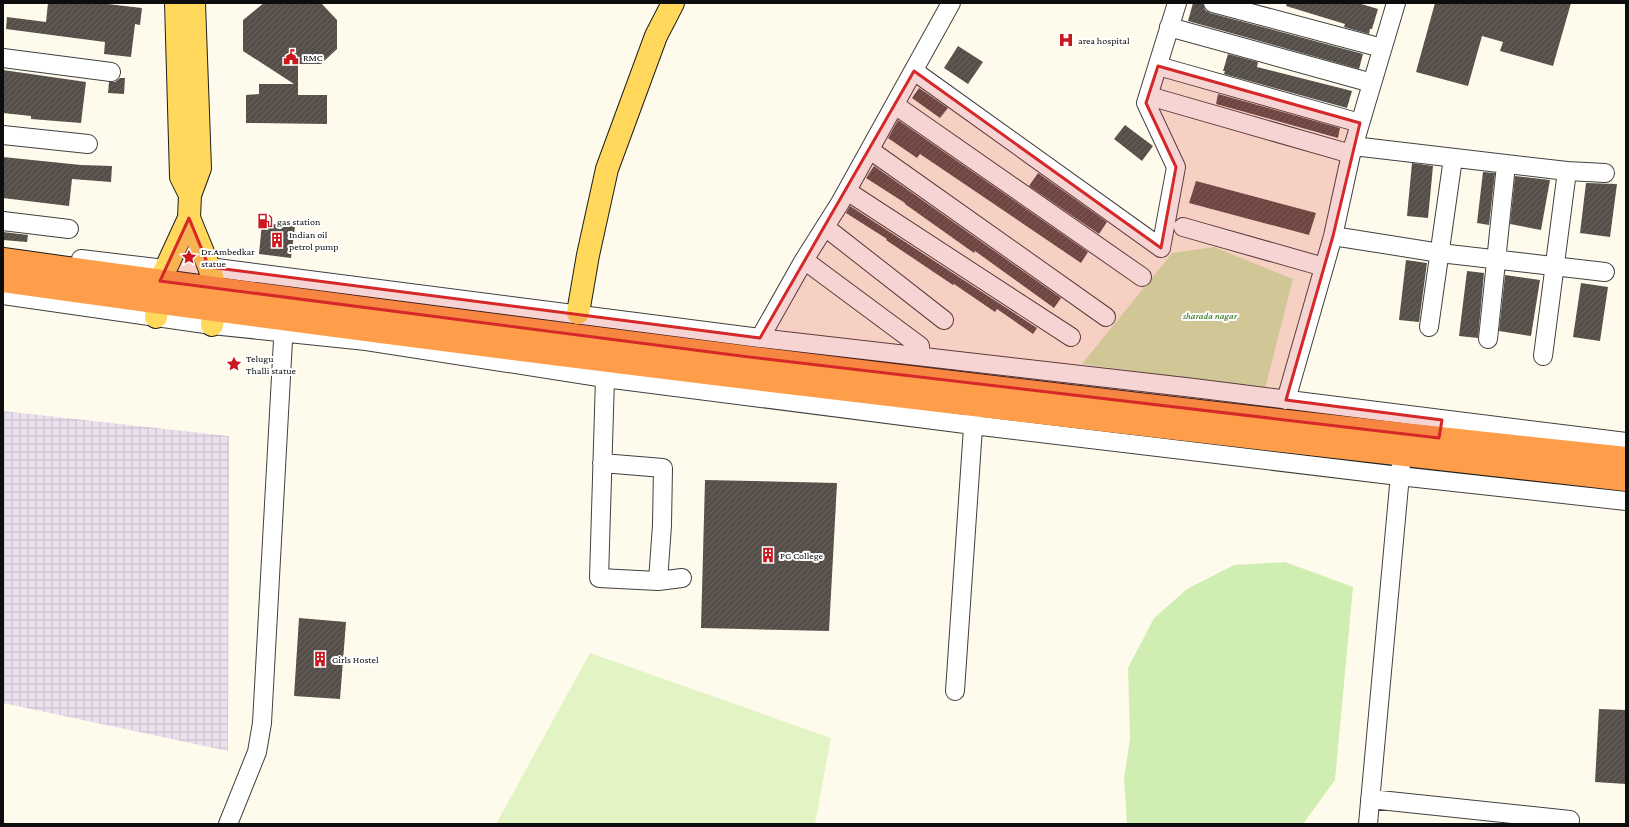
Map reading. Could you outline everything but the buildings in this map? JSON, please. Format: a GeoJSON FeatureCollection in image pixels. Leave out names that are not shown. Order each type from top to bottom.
{"type":"FeatureCollection","features":[{"type":"Feature","properties":{"kind":"highway"},"geometry":{"type":"LineString","coordinates":[[3,259],[163,275],[216,289],[515,336],[544,350],[974,415],[1402,455],[1626,480]]}},
{"type":"Feature","properties":{"kind":"highway"},"geometry":{"type":"LineString","coordinates":[[3,281],[156,310],[213,318],[367,335],[515,336]]}},
{"type":"Feature","properties":{"kind":"highway"},"geometry":{"type":"LineString","coordinates":[[544,350],[1440,429],[1626,458]]}},
{"type":"Feature","properties":{"kind":"main road"},"geometry":{"type":"LineString","coordinates":[[176,3],[181,177],[190,195]]}},
{"type":"Feature","properties":{"kind":"main road"},"geometry":{"type":"LineString","coordinates":[[156,310],[163,275],[189,218],[190,195],[200,168],[194,3]]}},
{"type":"Feature","properties":{"kind":"main road"},"geometry":{"type":"LineString","coordinates":[[578,314],[588,255],[607,169],[656,36],[673,3]]}},
{"type":"Feature","properties":{"kind":"main road"},"geometry":{"type":"LineString","coordinates":[[189,218],[209,267],[216,289],[213,318]]}},
{"type":"Feature","properties":{"kind":"street"},"geometry":{"type":"LineString","coordinates":[[760,338],[804,260],[847,191],[951,3]]}},
{"type":"Feature","properties":{"kind":"street"},"geometry":{"type":"LineString","coordinates":[[914,71],[1161,248],[1176,167],[1146,103],[1177,3]]}},
{"type":"Feature","properties":{"kind":"street"},"geometry":{"type":"LineString","coordinates":[[1213,3],[1382,48]]}},
{"type":"Feature","properties":{"kind":"street"},"geometry":{"type":"LineString","coordinates":[[1286,400],[1333,236],[1352,150],[1396,3]]}},
{"type":"Feature","properties":{"kind":"street"},"geometry":{"type":"LineString","coordinates":[[1170,27],[1372,83]]}},
{"type":"Feature","properties":{"kind":"street"},"geometry":{"type":"LineString","coordinates":[[3,58],[111,72]]}},
{"type":"Feature","properties":{"kind":"street"},"geometry":{"type":"LineString","coordinates":[[1158,66],[1360,122]]}},
{"type":"Feature","properties":{"kind":"street"},"geometry":{"type":"LineString","coordinates":[[1149,96],[1352,150],[1453,158],[1567,171],[1605,173]]}},
{"type":"Feature","properties":{"kind":"street"},"geometry":{"type":"LineString","coordinates":[[895,105],[1142,276]]}},
{"type":"Feature","properties":{"kind":"street"},"geometry":{"type":"LineString","coordinates":[[3,135],[88,144]]}},
{"type":"Feature","properties":{"kind":"street"},"geometry":{"type":"LineString","coordinates":[[870,150],[1106,317]]}},
{"type":"Feature","properties":{"kind":"street"},"geometry":{"type":"LineString","coordinates":[[1429,327],[1453,158]]}},
{"type":"Feature","properties":{"kind":"street"},"geometry":{"type":"LineString","coordinates":[[1488,339],[1506,164]]}},
{"type":"Feature","properties":{"kind":"street"},"geometry":{"type":"LineString","coordinates":[[1543,356],[1567,171]]}},
{"type":"Feature","properties":{"kind":"street"},"geometry":{"type":"LineString","coordinates":[[847,191],[1071,337]]}},
{"type":"Feature","properties":{"kind":"street"},"geometry":{"type":"LineString","coordinates":[[3,221],[69,229]]}},
{"type":"Feature","properties":{"kind":"street"},"geometry":{"type":"LineString","coordinates":[[825,227],[944,320]]}},
{"type":"Feature","properties":{"kind":"street"},"geometry":{"type":"LineString","coordinates":[[1183,227],[1324,267]]}},
{"type":"Feature","properties":{"kind":"street"},"geometry":{"type":"LineString","coordinates":[[1333,236],[1440,253],[1605,272]]}},
{"type":"Feature","properties":{"kind":"street"},"geometry":{"type":"LineString","coordinates":[[3,249],[163,275]]}},
{"type":"Feature","properties":{"kind":"street"},"geometry":{"type":"LineString","coordinates":[[804,260],[920,346],[920,356]]}},
{"type":"Feature","properties":{"kind":"street"},"geometry":{"type":"LineString","coordinates":[[209,267],[515,336],[553,311],[760,338],[1286,400],[1440,429],[1626,442]]}},
{"type":"Feature","properties":{"kind":"street"},"geometry":{"type":"LineString","coordinates":[[3,295],[156,310]]}},
{"type":"Feature","properties":{"kind":"street"},"geometry":{"type":"LineString","coordinates":[[228,824],[257,752],[262,723],[284,326]]}},
{"type":"Feature","properties":{"kind":"street"},"geometry":{"type":"LineString","coordinates":[[544,350],[605,378],[974,415],[1399,476],[1626,501]]}},
{"type":"Feature","properties":{"kind":"street"},"geometry":{"type":"LineString","coordinates":[[605,378],[600,578],[658,581],[682,578]]}},
{"type":"Feature","properties":{"kind":"street"},"geometry":{"type":"LineString","coordinates":[[955,691],[974,415]]}},
{"type":"Feature","properties":{"kind":"street"},"geometry":{"type":"LineString","coordinates":[[1368,824],[1402,455]]}},
{"type":"Feature","properties":{"kind":"street"},"geometry":{"type":"LineString","coordinates":[[602,463],[663,468],[662,525],[658,581]]}},
{"type":"Feature","properties":{"kind":"street"},"geometry":{"type":"LineString","coordinates":[[1370,798],[1570,820],[1570,824]]}},
{"type":"Feature","properties":{"kind":"highlighted area"},"geometry":{"type":"Polygon","coordinates":[[[1158,66],[1360,123],[1333,236],[1286,400],[1442,420],[1439,438],[741,356],[160,281],[189,218],[209,267],[760,338],[914,71],[1161,248],[1176,167],[1146,103],[1158,66]]]}},
{"type":"Feature","properties":{"kind":"shaded area"},"geometry":{"type":"Polygon","coordinates":[[[3,411],[229,436],[228,751],[3,703],[3,411]]]}},
{"type":"Feature","properties":{"kind":"green space","name":"sharada nagar"},"geometry":{"type":"Polygon","coordinates":[[[1214,247],[1293,279],[1265,389],[1082,364],[1172,253],[1214,247]]]}},
{"type":"Feature","properties":{"kind":"green space"},"geometry":{"type":"Polygon","coordinates":[[[1285,562],[1353,587],[1335,780],[1303,824],[1127,824],[1124,779],[1130,739],[1128,668],[1154,618],[1187,589],[1234,565],[1285,562]]]}},
{"type":"Feature","properties":{"kind":"green space"},"geometry":{"type":"Polygon","coordinates":[[[590,653],[831,738],[815,824],[496,824],[590,653]]]}},
{"type":"Feature","properties":{"kind":"place","name":"area hospital"},"geometry":{"type":"Point","coordinates":[1066,40]}},
{"type":"Feature","properties":{"kind":"place","name":"RMC"},"geometry":{"type":"Point","coordinates":[291,57]}},
{"type":"Feature","properties":{"kind":"place","name":"gas station"},"geometry":{"type":"Point","coordinates":[265,221]}},
{"type":"Feature","properties":{"kind":"place","name":"Indian oil petrol pump"},"geometry":{"type":"Point","coordinates":[277,240]}},
{"type":"Feature","properties":{"kind":"place","name":"Dr.Ambedkar statue"},"geometry":{"type":"Point","coordinates":[189,257]}},
{"type":"Feature","properties":{"kind":"place","name":"Telugu Thalli statue"},"geometry":{"type":"Point","coordinates":[234,364]}},
{"type":"Feature","properties":{"kind":"place","name":"PG College"},"geometry":{"type":"Point","coordinates":[768,555]}},
{"type":"Feature","properties":{"kind":"place","name":"Girls Hostel"},"geometry":{"type":"Point","coordinates":[320,659]}}]}
